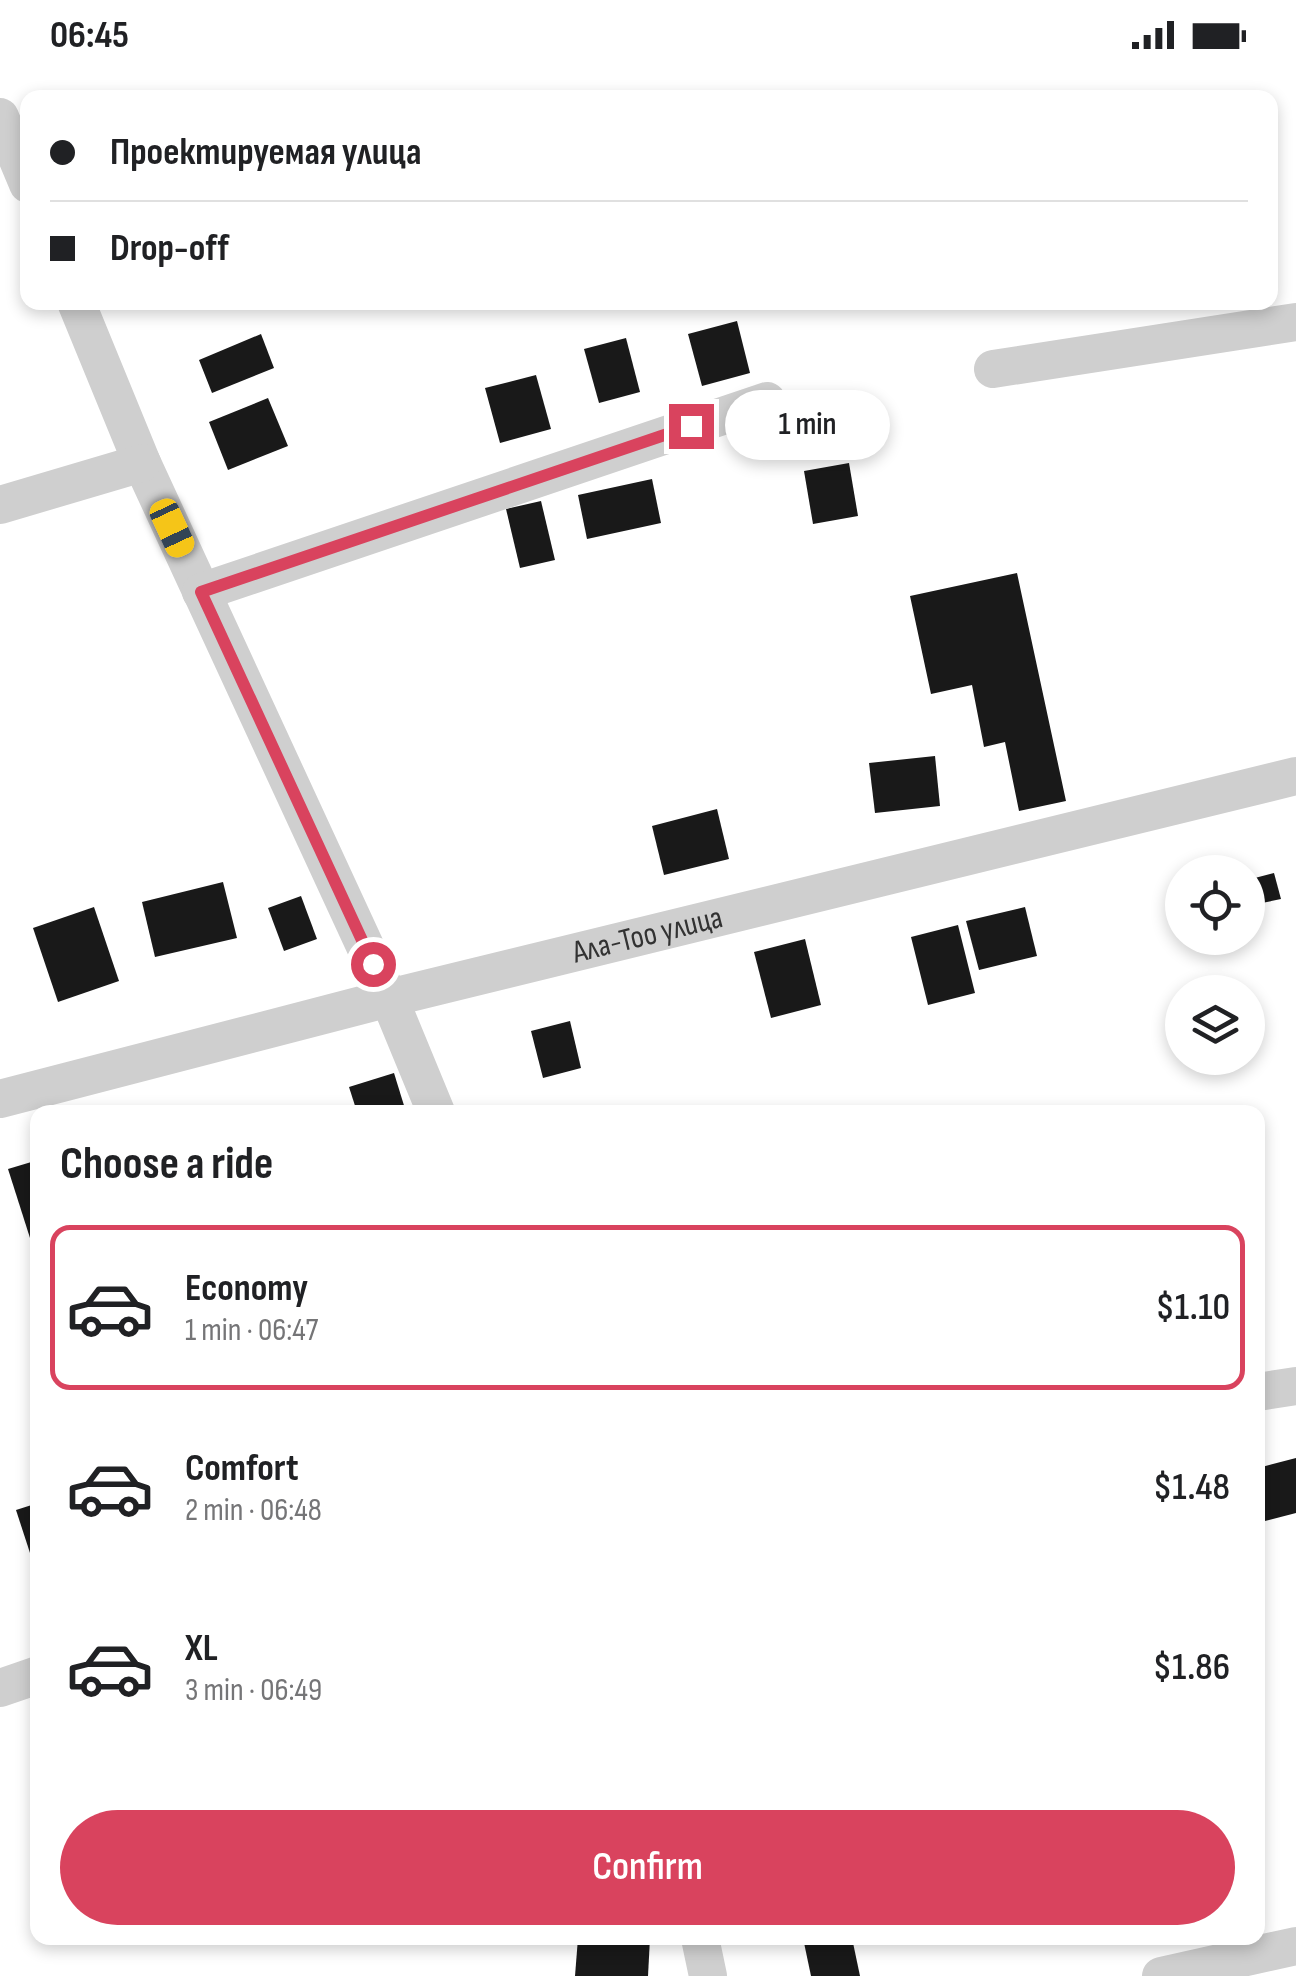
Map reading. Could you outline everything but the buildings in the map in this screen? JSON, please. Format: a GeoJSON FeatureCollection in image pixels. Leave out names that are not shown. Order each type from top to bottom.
{"type":"FeatureCollection","features":[{"type":"Feature","properties":{"kind":"street"},"geometry":{"type":"LineString","coordinates":[[0,117],[20,165]]}},
{"type":"Feature","properties":{"kind":"street"},"geometry":{"type":"LineString","coordinates":[[79,310],[142,463],[389,998],[433,1105]]}},
{"type":"Feature","properties":{"kind":"street"},"geometry":{"type":"LineString","coordinates":[[994,370],[1296,322]]}},
{"type":"Feature","properties":{"kind":"street"},"geometry":{"type":"LineString","coordinates":[[201,592],[766,401]]}},
{"type":"Feature","properties":{"kind":"street"},"geometry":{"type":"LineString","coordinates":[[0,505],[142,463]]}},
{"type":"Feature","properties":{"kind":"street","name":"Ала-Тоо улица"},"geometry":{"type":"LineString","coordinates":[[0,1099],[389,998],[1296,776]]}},
{"type":"Feature","properties":{"kind":"street"},"geometry":{"type":"LineString","coordinates":[[1265,1391],[1296,1386]]}},
{"type":"Feature","properties":{"kind":"street"},"geometry":{"type":"LineString","coordinates":[[0,1688],[30,1678]]}},
{"type":"Feature","properties":{"kind":"street"},"geometry":{"type":"LineString","coordinates":[[701,1945],[708,1976]]}},
{"type":"Feature","properties":{"kind":"street"},"geometry":{"type":"LineString","coordinates":[[1161,1976],[1296,1946]]}},
{"type":"Feature","properties":{"kind":"route"},"geometry":{"type":"LineString","coordinates":[[373,964],[201,592],[691,426]]}}]}
